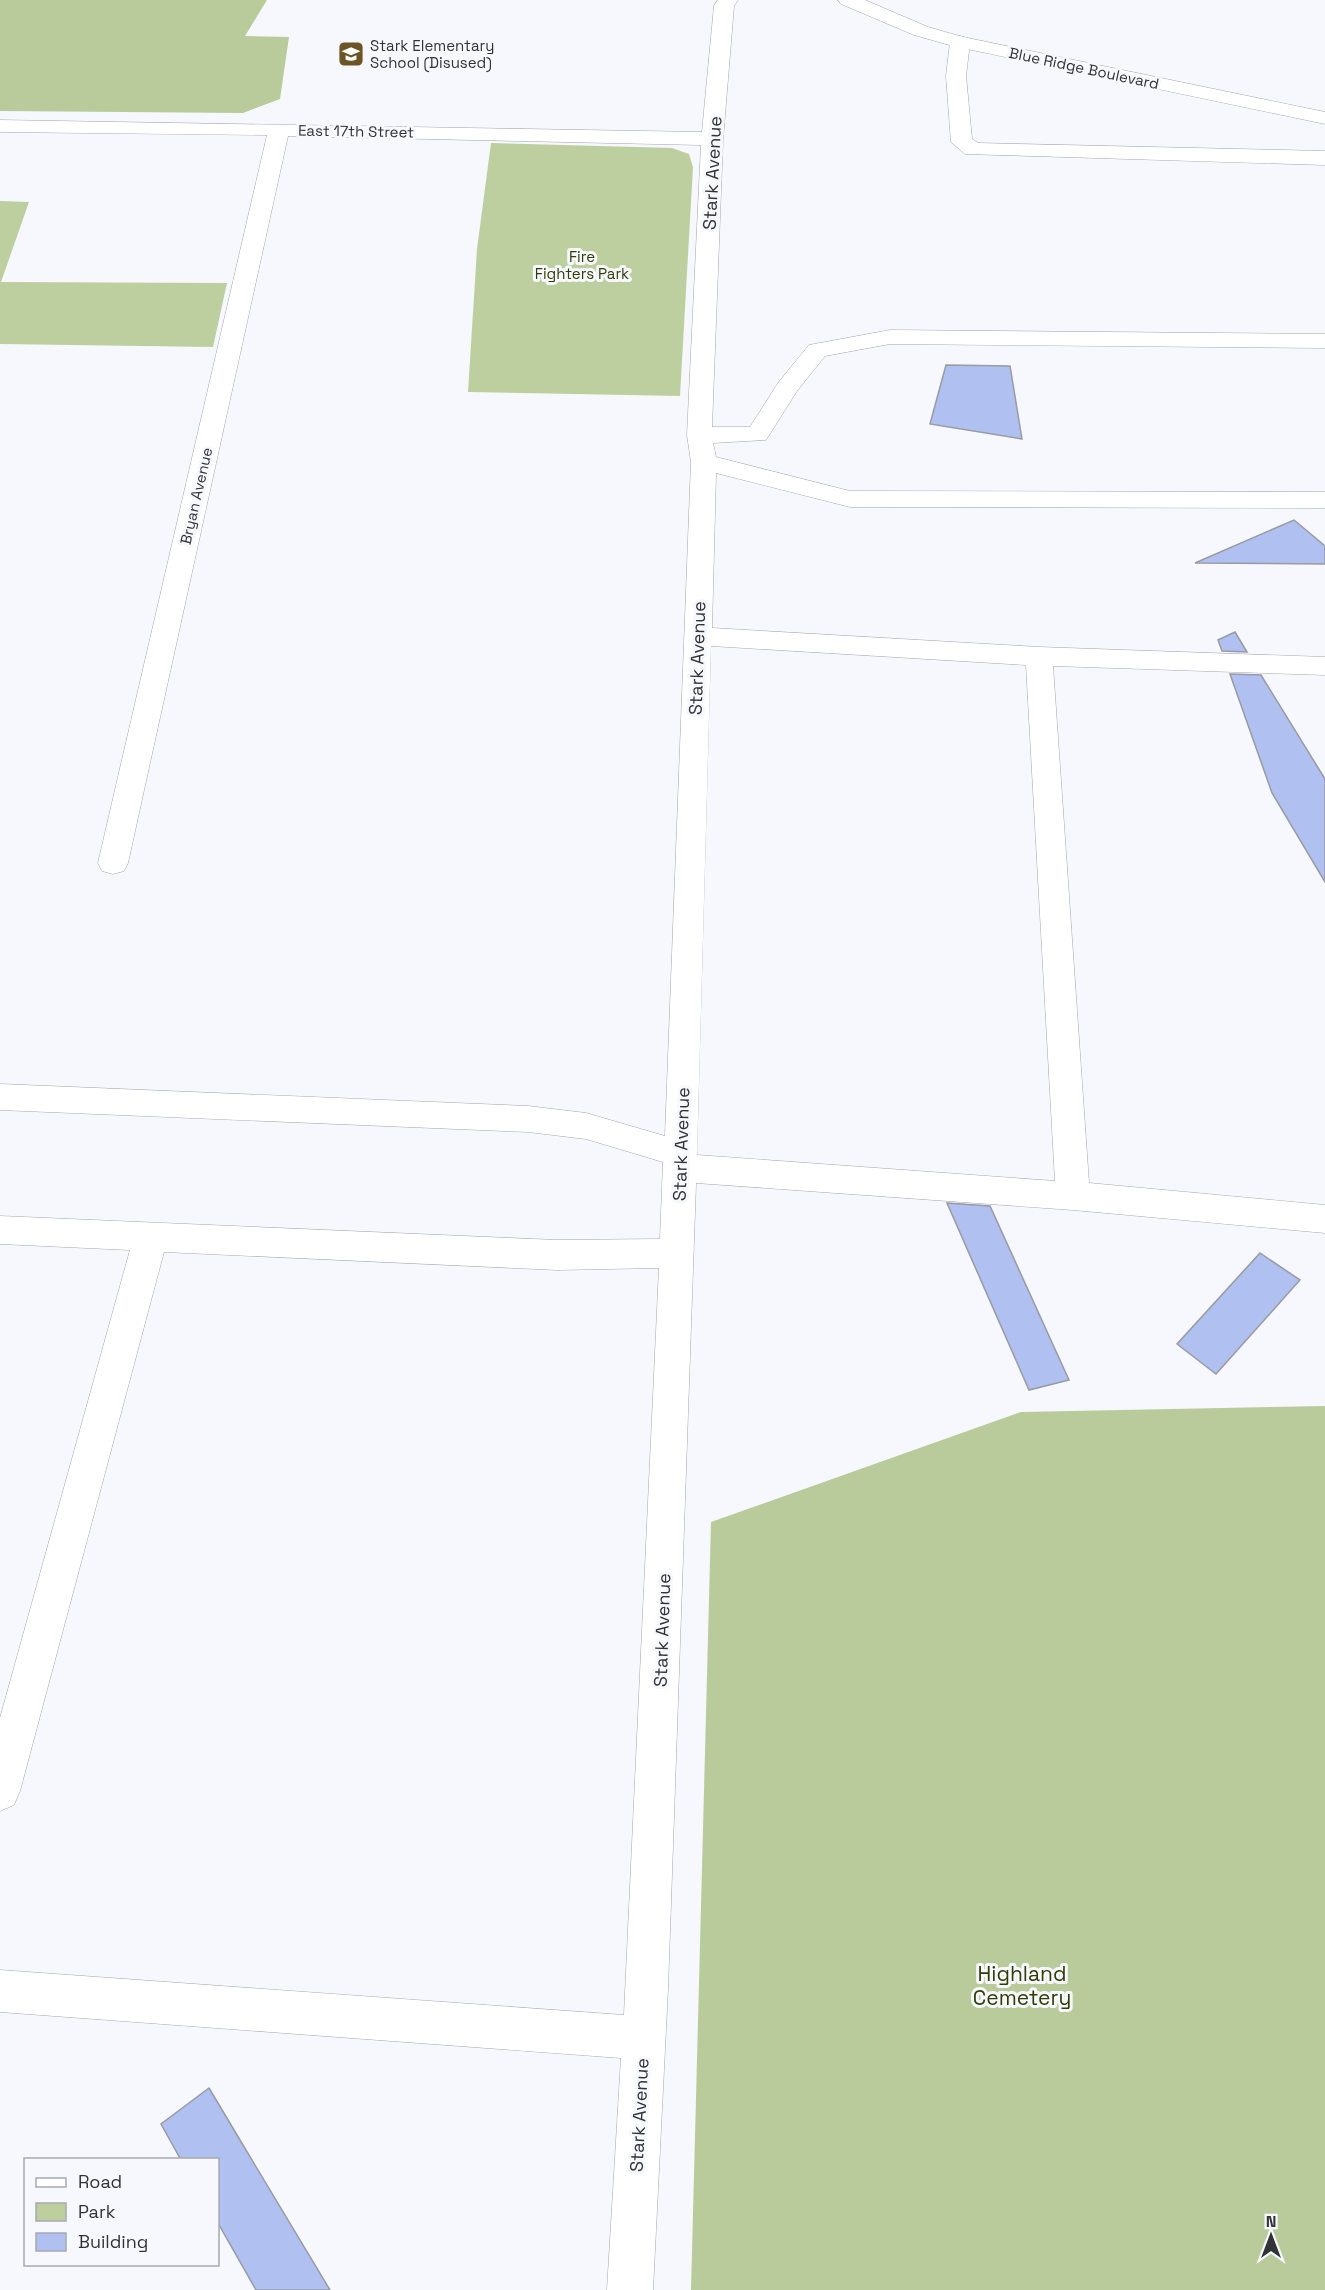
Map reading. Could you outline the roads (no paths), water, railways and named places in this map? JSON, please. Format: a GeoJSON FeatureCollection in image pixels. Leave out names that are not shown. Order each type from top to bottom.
{"type":"FeatureCollection","features":[{"type":"Feature","properties":{"kind":"street","name":"Stark Avenue"},"geometry":{"type":"LineString","coordinates":[[630,2290],[644,2038],[681,1161],[712,139],[724,6],[728,0]]}},
{"type":"Feature","properties":{"kind":"street","name":"Blue Ridge Boulevard"},"geometry":{"type":"LineString","coordinates":[[848,0],[911,27],[960,42],[1325,118]]}},
{"type":"Feature","properties":{"kind":"street"},"geometry":{"type":"LineString","coordinates":[[960,42],[956,76],[962,142],[973,149],[1325,158]]}},
{"type":"Feature","properties":{"kind":"street","name":"East 17th Street"},"geometry":{"type":"LineString","coordinates":[[0,126],[279,129],[712,139]]}},
{"type":"Feature","properties":{"kind":"street","name":"Bryan Avenue"},"geometry":{"type":"LineString","coordinates":[[113,863],[279,129]]}},
{"type":"Feature","properties":{"kind":"street"},"geometry":{"type":"LineString","coordinates":[[702,448],[757,435],[817,350],[890,338],[1325,341]]}},
{"type":"Feature","properties":{"kind":"street"},"geometry":{"type":"LineString","coordinates":[[702,448],[850,499],[1325,500]]}},
{"type":"Feature","properties":{"kind":"street"},"geometry":{"type":"LineString","coordinates":[[698,636],[1039,656],[1325,666]]}},
{"type":"Feature","properties":{"kind":"street"},"geometry":{"type":"LineString","coordinates":[[1039,656],[1072,1196]]}},
{"type":"Feature","properties":{"kind":"street"},"geometry":{"type":"LineString","coordinates":[[0,1097],[528,1119],[586,1126],[681,1161],[1325,1219]]}},
{"type":"Feature","properties":{"kind":"street"},"geometry":{"type":"LineString","coordinates":[[0,1230],[556,1255],[677,1253]]}},
{"type":"Feature","properties":{"kind":"street"},"geometry":{"type":"LineString","coordinates":[[0,1791],[151,1236]]}},
{"type":"Feature","properties":{"kind":"street"},"geometry":{"type":"LineString","coordinates":[[0,1991],[644,2038]]}},
{"type":"Feature","properties":{"kind":"place","name":"Stark Elementary School (Disused)"},"geometry":{"type":"Point","coordinates":[351,54]}},
{"type":"Feature","properties":{"kind":"park label","name":"Fire Fighters Park"},"geometry":{"type":"Point","coordinates":[582,264]}},
{"type":"Feature","properties":{"kind":"park label","name":"Highland Cemetery"},"geometry":{"type":"Point","coordinates":[1022,1985]}}]}
